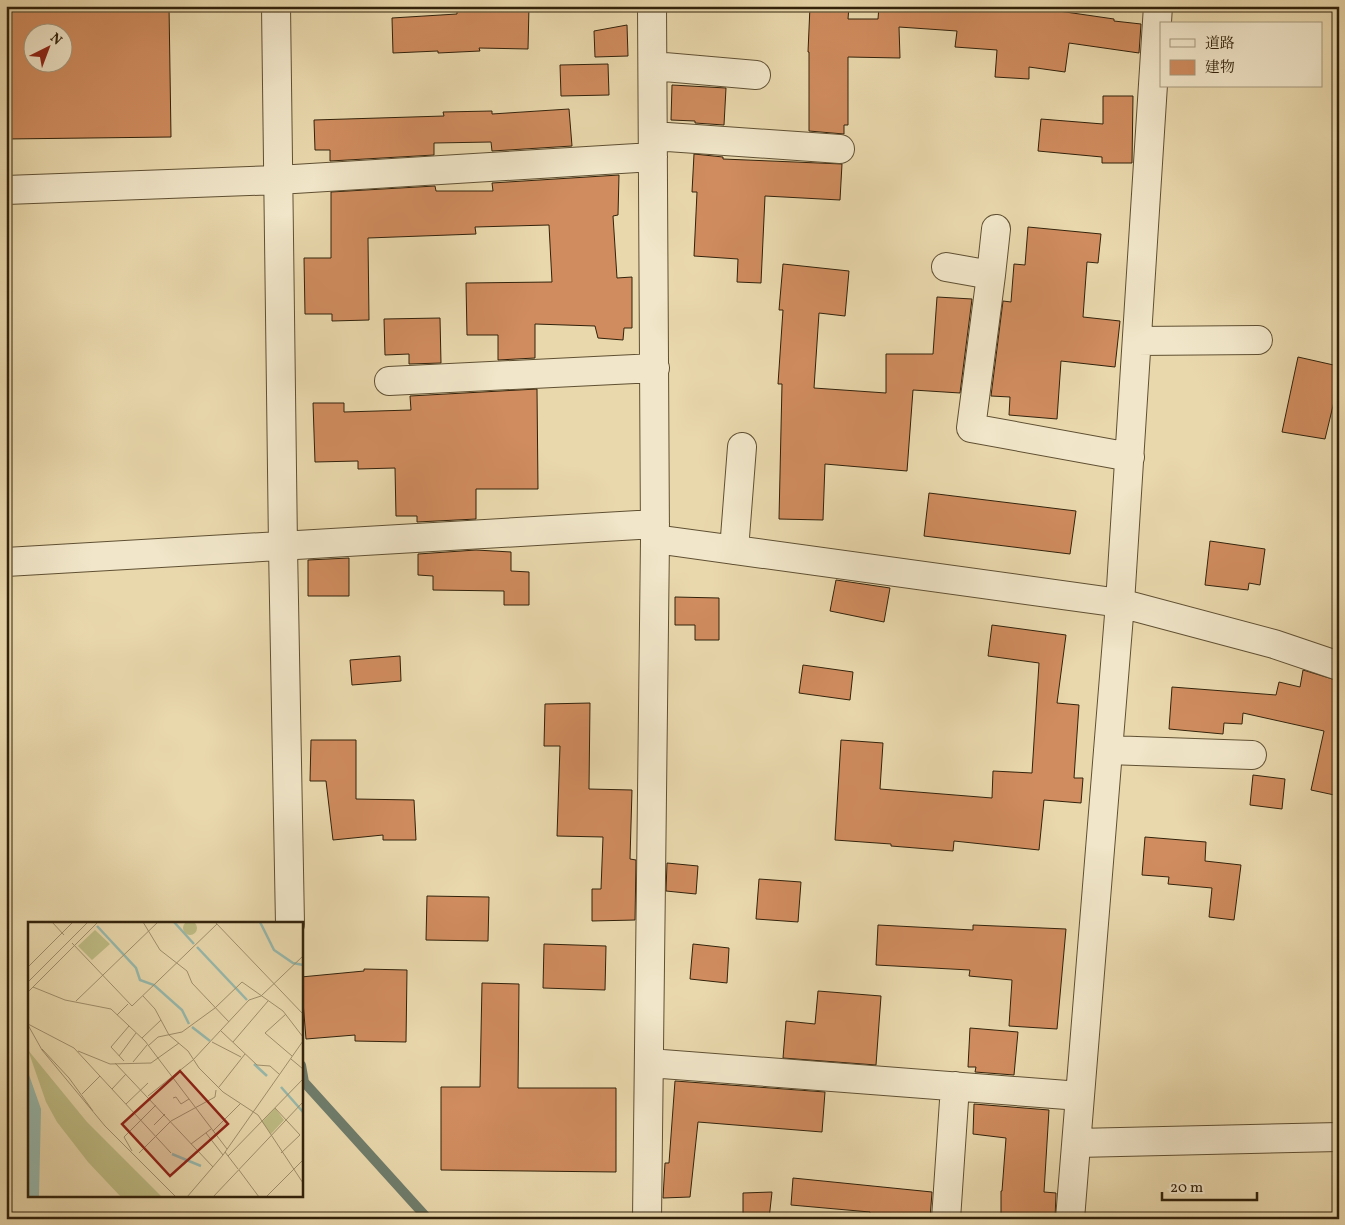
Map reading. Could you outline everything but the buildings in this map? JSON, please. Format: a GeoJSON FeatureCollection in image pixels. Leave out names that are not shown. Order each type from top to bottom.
{"type":"FeatureCollection","features":[{"type":"Feature","properties":{"kind":"street"},"geometry":{"type":"LineString","coordinates":[[276,6],[290,922]]}},
{"type":"Feature","properties":{"kind":"street"},"geometry":{"type":"LineString","coordinates":[[647,1219],[655,532],[652,6]]}},
{"type":"Feature","properties":{"kind":"street"},"geometry":{"type":"LineString","coordinates":[[1070,1219],[1120,603],[1158,6]]}},
{"type":"Feature","properties":{"kind":"street"},"geometry":{"type":"LineString","coordinates":[[652,66],[756,75]]}},
{"type":"Feature","properties":{"kind":"street"},"geometry":{"type":"LineString","coordinates":[[6,190],[278,180],[653,146],[840,148]]}},
{"type":"Feature","properties":{"kind":"street"},"geometry":{"type":"LineString","coordinates":[[996,229],[992,275],[971,428],[1130,457]]}},
{"type":"Feature","properties":{"kind":"street"},"geometry":{"type":"LineString","coordinates":[[946,267],[992,275]]}},
{"type":"Feature","properties":{"kind":"street"},"geometry":{"type":"LineString","coordinates":[[1137,341],[1258,340]]}},
{"type":"Feature","properties":{"kind":"street"},"geometry":{"type":"LineString","coordinates":[[389,381],[654,368]]}},
{"type":"Feature","properties":{"kind":"street"},"geometry":{"type":"LineString","coordinates":[[734,550],[742,447]]}},
{"type":"Feature","properties":{"kind":"street"},"geometry":{"type":"LineString","coordinates":[[6,562],[283,547],[655,532],[734,550],[1120,603],[1274,644],[1339,666]]}},
{"type":"Feature","properties":{"kind":"street"},"geometry":{"type":"LineString","coordinates":[[1108,750],[1252,755]]}},
{"type":"Feature","properties":{"kind":"street"},"geometry":{"type":"LineString","coordinates":[[649,1063],[1080,1096]]}},
{"type":"Feature","properties":{"kind":"street"},"geometry":{"type":"LineString","coordinates":[[946,1219],[955,1086]]}},
{"type":"Feature","properties":{"kind":"street"},"geometry":{"type":"LineString","coordinates":[[1077,1143],[1339,1138]]}},
{"type":"Feature","properties":{"kind":"waterway"},"geometry":{"type":"LineString","coordinates":[[302,1071],[304,1082],[428,1219]]}}]}
